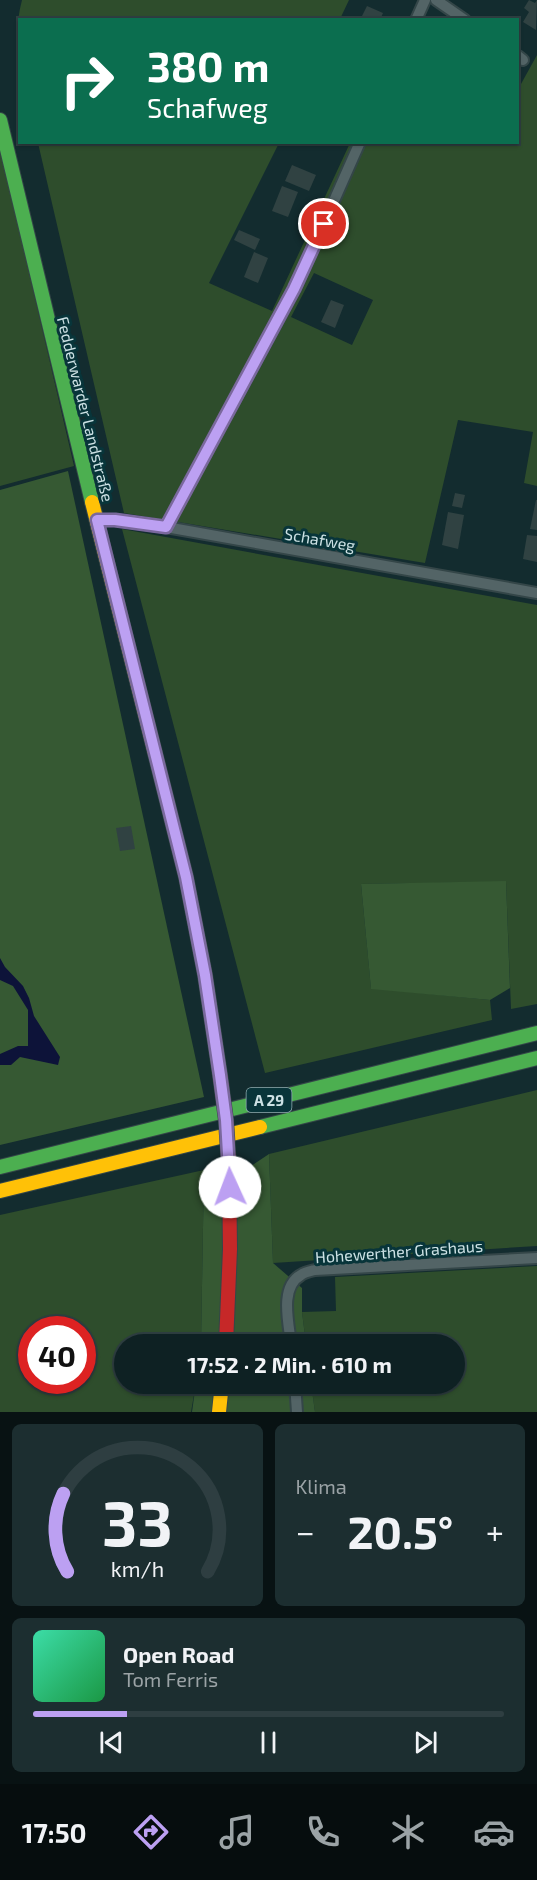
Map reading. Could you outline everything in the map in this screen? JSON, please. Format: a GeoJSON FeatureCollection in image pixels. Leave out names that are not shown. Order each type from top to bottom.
{"type":"FeatureCollection","features":[{"type":"Feature","properties":{"kind":"main road","name":"Fedderwarder Landstraße"},"geometry":{"type":"LineString","coordinates":[[0,120],[186,877],[205,975],[226,1120],[229,1167],[230,1249],[226,1334]]}},
{"type":"Feature","properties":{"kind":"main road","name":"A 29"},"geometry":{"type":"LineString","coordinates":[[0,1167],[537,1033]]}},
{"type":"Feature","properties":{"kind":"main road","name":"A 29"},"geometry":{"type":"LineString","coordinates":[[0,1191],[537,1058]]}},
{"type":"Feature","properties":{"kind":"main road"},"geometry":{"type":"LineString","coordinates":[[219,1412],[221,1394]]}},
{"type":"Feature","properties":{"kind":"street"},"geometry":{"type":"LineString","coordinates":[[417,18],[425,0]]}},
{"type":"Feature","properties":{"kind":"street"},"geometry":{"type":"LineString","coordinates":[[436,0],[462,18]]}},
{"type":"Feature","properties":{"kind":"street"},"geometry":{"type":"LineString","coordinates":[[166,527],[294,289],[359,144]]}},
{"type":"Feature","properties":{"kind":"street","name":"Schafweg"},"geometry":{"type":"LineString","coordinates":[[97,520],[115,520],[166,527],[537,593]]}},
{"type":"Feature","properties":{"kind":"street","name":"Hohewerther Grashaus"},"geometry":{"type":"LineString","coordinates":[[290,1334],[287,1302],[290,1287],[299,1275],[315,1270],[537,1258]]}},
{"type":"Feature","properties":{"kind":"street"},"geometry":{"type":"LineString","coordinates":[[296,1394],[297,1412]]}},
{"type":"Feature","properties":{"kind":"green space"},"geometry":{"type":"Polygon","coordinates":[[[22,0],[349,0],[340,18],[19,18],[22,0]]]}},
{"type":"Feature","properties":{"kind":"green space"},"geometry":{"type":"Polygon","coordinates":[[[18,23],[18,54],[17,47],[18,23]]]}},
{"type":"Feature","properties":{"kind":"green space"},"geometry":{"type":"Polygon","coordinates":[[[537,55],[537,486],[524,483],[533,432],[458,420],[425,563],[124,513],[38,144],[278,144],[209,283],[272,311],[350,144],[519,144],[519,83],[521,84],[537,55]],[[314,273],[291,317],[352,345],[373,300],[314,273]]]}},
{"type":"Feature","properties":{"kind":"green space"},"geometry":{"type":"Polygon","coordinates":[[[0,147],[74,466],[0,486],[0,147]]]}},
{"type":"Feature","properties":{"kind":"green space"},"geometry":{"type":"Polygon","coordinates":[[[68,471],[204,1097],[0,1145],[0,490],[68,471]]]}},
{"type":"Feature","properties":{"kind":"green space"},"geometry":{"type":"Polygon","coordinates":[[[122,529],[537,605],[537,1004],[511,1009],[506,882],[361,884],[371,988],[490,1000],[492,1020],[265,1073],[122,529]]]}},
{"type":"Feature","properties":{"kind":"green space"},"geometry":{"type":"Polygon","coordinates":[[[506,881],[510,988],[490,1000],[371,989],[361,884],[506,881]]]}},
{"type":"Feature","properties":{"kind":"green space"},"geometry":{"type":"Polygon","coordinates":[[[537,1090],[537,1246],[273,1263],[269,1154],[537,1090]]]}},
{"type":"Feature","properties":{"kind":"green space"},"geometry":{"type":"Polygon","coordinates":[[[269,1154],[273,1263],[302,1288],[305,1334],[201,1334],[204,1170],[224,1172],[248,1168],[269,1154]]]}},
{"type":"Feature","properties":{"kind":"green space"},"geometry":{"type":"Polygon","coordinates":[[[204,1170],[201,1334],[114,1334],[114,1394],[194,1394],[191,1412],[0,1412],[0,1215],[204,1170]]]}},
{"type":"Feature","properties":{"kind":"green space"},"geometry":{"type":"Polygon","coordinates":[[[537,1266],[537,1412],[315,1412],[313,1394],[465,1394],[465,1334],[305,1334],[302,1312],[336,1311],[335,1277],[537,1266]]]}},
{"type":"Feature","properties":{"kind":"green space"},"geometry":{"type":"Polygon","coordinates":[[[194,1394],[313,1394],[315,1412],[192,1412],[194,1394]]]}},
{"type":"Feature","properties":{"kind":"shaded area"},"geometry":{"type":"Polygon","coordinates":[[[0,958],[5,967],[23,986],[34,1016],[60,1057],[58,1065],[20,1057],[11,1065],[0,1065],[0,1054],[18,1046],[28,1046],[28,1010],[13,986],[0,980],[0,958]]]}},
{"type":"Feature","properties":{"kind":"building"},"geometry":{"type":"Polygon","coordinates":[[[529,0],[535,3],[537,0],[536,30],[523,22],[529,12],[524,8],[529,0]]]}},
{"type":"Feature","properties":{"kind":"building"},"geometry":{"type":"Polygon","coordinates":[[[367,6],[383,13],[381,18],[361,18],[367,6]]]}},
{"type":"Feature","properties":{"kind":"building"},"geometry":{"type":"Polygon","coordinates":[[[292,165],[316,175],[309,191],[285,181],[292,165]]]}},
{"type":"Feature","properties":{"kind":"building"},"geometry":{"type":"Polygon","coordinates":[[[282,186],[298,192],[288,217],[272,211],[282,186]]]}},
{"type":"Feature","properties":{"kind":"building"},"geometry":{"type":"Polygon","coordinates":[[[239,230],[260,239],[255,250],[234,240],[239,230]]]}},
{"type":"Feature","properties":{"kind":"building"},"geometry":{"type":"Polygon","coordinates":[[[254,252],[268,258],[258,283],[244,277],[254,252]]]}},
{"type":"Feature","properties":{"kind":"building"},"geometry":{"type":"Polygon","coordinates":[[[331,300],[344,305],[335,328],[321,322],[331,300]]]}},
{"type":"Feature","properties":{"kind":"building"},"geometry":{"type":"Polygon","coordinates":[[[455,493],[465,495],[462,508],[452,506],[455,493]]]}},
{"type":"Feature","properties":{"kind":"building"},"geometry":{"type":"Polygon","coordinates":[[[537,500],[537,530],[530,529],[537,500]]]}},
{"type":"Feature","properties":{"kind":"building"},"geometry":{"type":"Polygon","coordinates":[[[448,512],[464,515],[458,549],[442,545],[448,512]]]}},
{"type":"Feature","properties":{"kind":"building"},"geometry":{"type":"Polygon","coordinates":[[[527,535],[537,536],[537,562],[523,559],[527,535]]]}},
{"type":"Feature","properties":{"kind":"building"},"geometry":{"type":"Polygon","coordinates":[[[131,826],[135,849],[120,851],[116,828],[131,826]]]}},
{"type":"Feature","properties":{"kind":"traffic: fast"},"geometry":{"type":"LineString","coordinates":[[0,120],[92,502]]}},
{"type":"Feature","properties":{"kind":"traffic: fast"},"geometry":{"type":"LineString","coordinates":[[155,753],[186,877],[205,975],[220,1075]]}},
{"type":"Feature","properties":{"kind":"traffic: fast"},"geometry":{"type":"LineString","coordinates":[[0,1167],[537,1033]]}},
{"type":"Feature","properties":{"kind":"traffic: fast"},"geometry":{"type":"LineString","coordinates":[[260,1127],[537,1058]]}},
{"type":"Feature","properties":{"kind":"traffic: slow"},"geometry":{"type":"LineString","coordinates":[[92,502],[155,753]]}},
{"type":"Feature","properties":{"kind":"traffic: slow"},"geometry":{"type":"LineString","coordinates":[[0,1191],[260,1127]]}},
{"type":"Feature","properties":{"kind":"traffic: slow"},"geometry":{"type":"LineString","coordinates":[[219,1412],[221,1394]]}},
{"type":"Feature","properties":{"kind":"traffic: jam"},"geometry":{"type":"LineString","coordinates":[[220,1075],[229,1167]]}},
{"type":"Feature","properties":{"kind":"traffic: jam"},"geometry":{"type":"LineString","coordinates":[[226,1334],[230,1249],[229,1167]]}},
{"type":"Feature","properties":{"kind":"route"},"geometry":{"type":"LineString","coordinates":[[230,1187],[226,1120],[220,1075],[205,975],[186,877],[97,520],[115,520],[166,527],[294,289],[324,224]]}}]}
